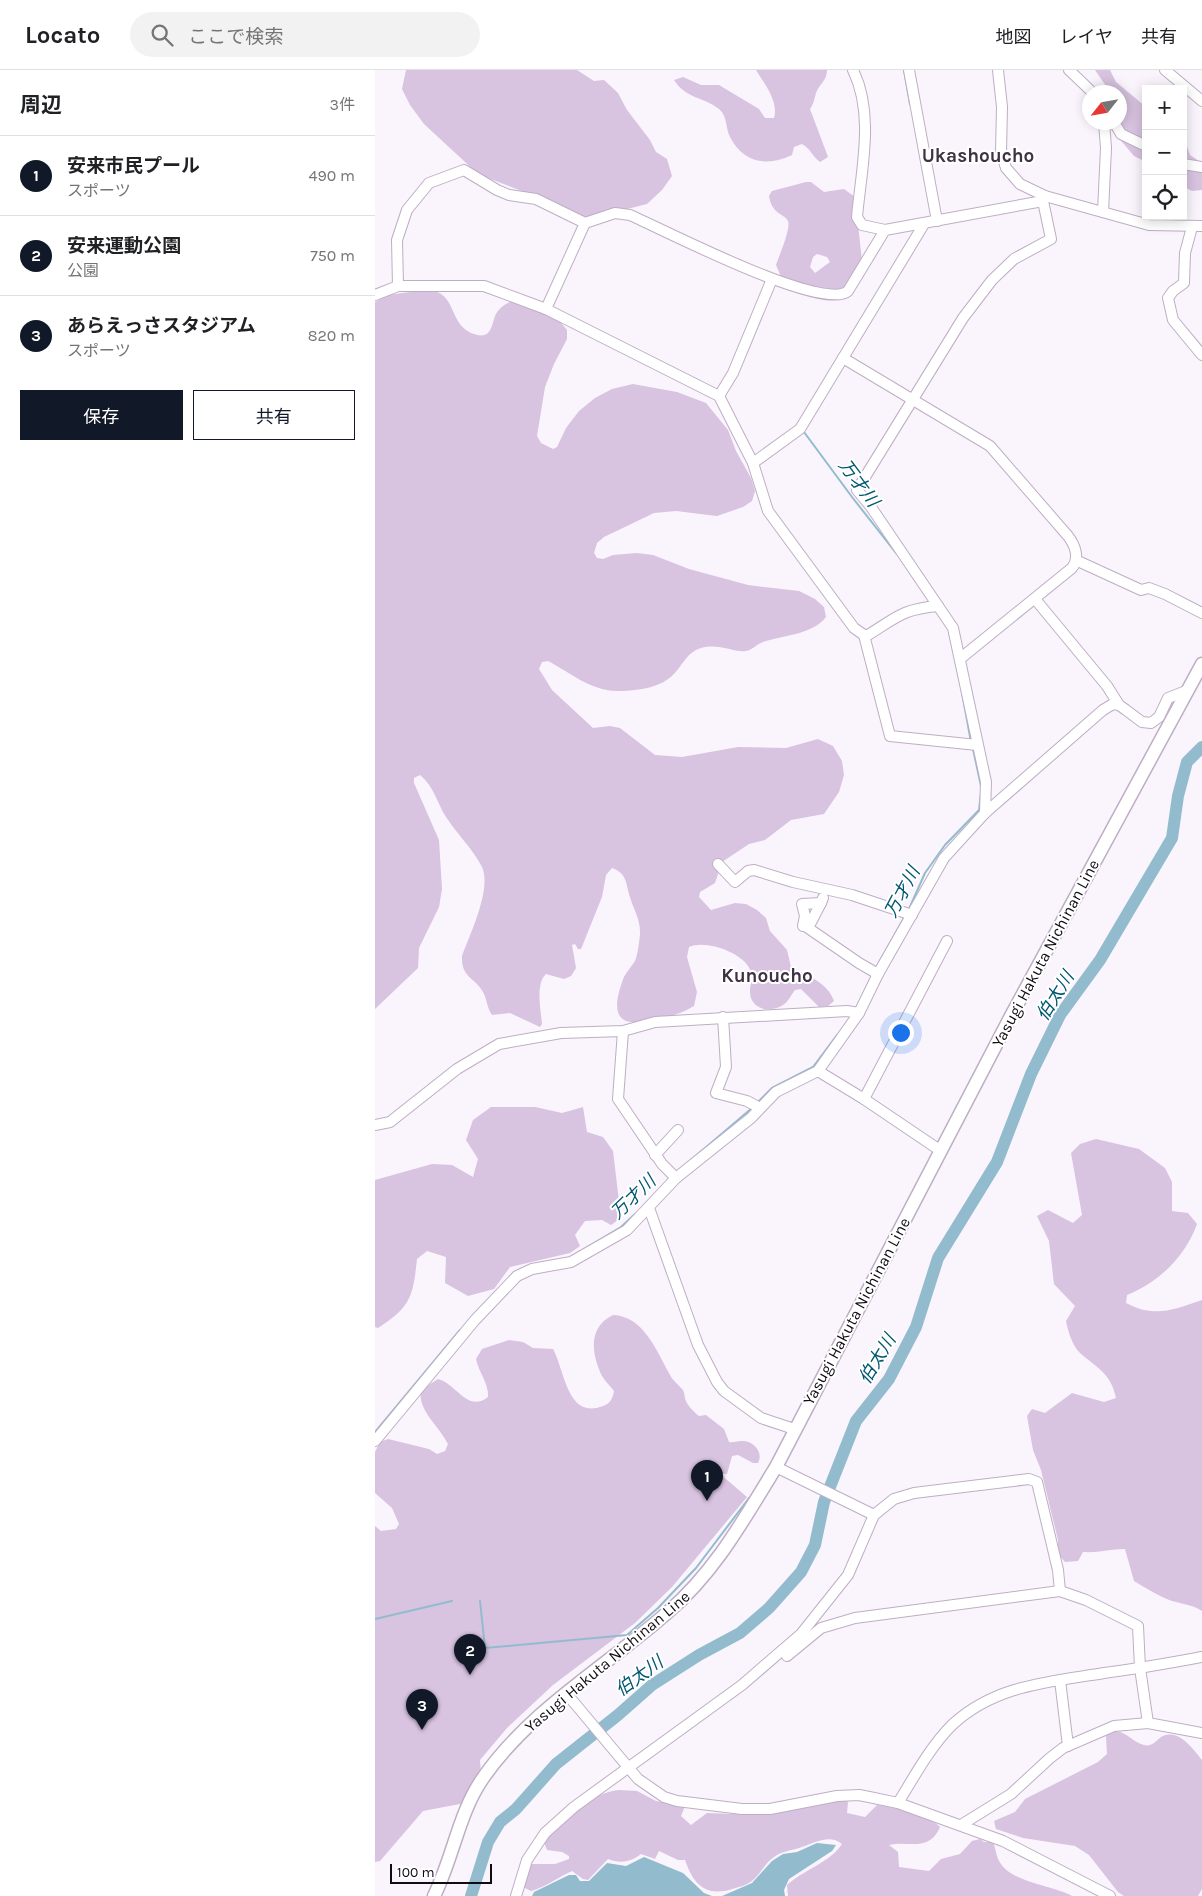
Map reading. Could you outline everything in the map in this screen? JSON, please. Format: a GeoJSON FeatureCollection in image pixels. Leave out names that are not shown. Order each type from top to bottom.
{"type":"FeatureCollection","features":[{"type":"Feature","properties":{"kind":"main road","name":"Yasugi Hakuta Nichinan Line"},"geometry":{"type":"LineString","coordinates":[[434,1896],[473,1792],[505,1750],[566,1693],[624,1649],[689,1592],[727,1548],[781,1470],[795,1429],[941,1151],[1202,664]]}},
{"type":"Feature","properties":{"kind":"street"},"geometry":{"type":"LineString","coordinates":[[853,70],[863,101],[865,149],[857,217],[862,225],[885,230],[924,224],[1044,199]]}},
{"type":"Feature","properties":{"kind":"street"},"geometry":{"type":"LineString","coordinates":[[909,70],[937,221]]}},
{"type":"Feature","properties":{"kind":"street"},"geometry":{"type":"LineString","coordinates":[[998,70],[1002,107],[1001,152],[1004,162],[1019,184],[1044,199],[1149,224],[1197,226],[1185,253],[1184,283],[1173,291],[1168,298],[1173,320],[1202,355]]}},
{"type":"Feature","properties":{"kind":"street"},"geometry":{"type":"LineString","coordinates":[[1069,70],[1085,85]]}},
{"type":"Feature","properties":{"kind":"street"},"geometry":{"type":"LineString","coordinates":[[1165,70],[1202,101]]}},
{"type":"Feature","properties":{"kind":"street"},"geometry":{"type":"LineString","coordinates":[[1103,212],[1106,148],[1105,130]]}},
{"type":"Feature","properties":{"kind":"street"},"geometry":{"type":"LineString","coordinates":[[1119,130],[1121,134],[1142,144]]}},
{"type":"Feature","properties":{"kind":"street"},"geometry":{"type":"LineString","coordinates":[[1187,165],[1202,167]]}},
{"type":"Feature","properties":{"kind":"street"},"geometry":{"type":"LineString","coordinates":[[398,286],[397,240],[407,210],[429,183],[464,170],[497,190],[509,195],[536,199],[585,223],[615,213],[631,215],[772,279],[806,291],[829,295],[844,294],[851,287],[885,230]]}},
{"type":"Feature","properties":{"kind":"street"},"geometry":{"type":"LineString","coordinates":[[985,813],[986,782],[974,746],[961,658],[953,628],[934,606],[871,507],[857,490],[963,318],[992,280],[1014,260],[1051,239],[1044,199]]}},
{"type":"Feature","properties":{"kind":"street"},"geometry":{"type":"LineString","coordinates":[[545,309],[585,223]]}},
{"type":"Feature","properties":{"kind":"street"},"geometry":{"type":"LineString","coordinates":[[753,463],[800,429],[846,360],[924,224]]}},
{"type":"Feature","properties":{"kind":"street"},"geometry":{"type":"LineString","coordinates":[[719,396],[733,373],[772,279]]}},
{"type":"Feature","properties":{"kind":"street"},"geometry":{"type":"LineString","coordinates":[[375,295],[398,286],[484,286],[545,309],[719,396],[753,463],[768,511],[843,615],[863,635],[890,736],[974,746]]}},
{"type":"Feature","properties":{"kind":"street"},"geometry":{"type":"LineString","coordinates":[[846,360],[990,446],[1072,541],[1076,562],[1072,568],[961,658]]}},
{"type":"Feature","properties":{"kind":"street"},"geometry":{"type":"LineString","coordinates":[[1076,562],[1141,590],[1149,588],[1165,594],[1202,613]]}},
{"type":"Feature","properties":{"kind":"street"},"geometry":{"type":"LineString","coordinates":[[1035,599],[1107,686],[1119,705],[1142,722],[1151,722],[1159,717],[1167,698],[1186,691]]}},
{"type":"Feature","properties":{"kind":"street"},"geometry":{"type":"LineString","coordinates":[[863,635],[868,635],[905,611],[934,606]]}},
{"type":"Feature","properties":{"kind":"street"},"geometry":{"type":"LineString","coordinates":[[375,1440],[475,1320],[517,1276],[532,1268],[571,1262],[627,1230],[676,1178],[756,1106],[776,1092],[818,1071],[855,1012],[875,972],[909,913],[944,858],[985,813],[1103,710],[1113,704],[1119,705]]}},
{"type":"Feature","properties":{"kind":"street"},"geometry":{"type":"LineString","coordinates":[[717,864],[735,882],[748,871],[754,870],[852,895],[909,913]]}},
{"type":"Feature","properties":{"kind":"street"},"geometry":{"type":"LineString","coordinates":[[827,890],[808,928],[875,972]]}},
{"type":"Feature","properties":{"kind":"street"},"geometry":{"type":"LineString","coordinates":[[803,926],[805,916],[802,904],[821,903]]}},
{"type":"Feature","properties":{"kind":"street"},"geometry":{"type":"LineString","coordinates":[[864,1099],[947,941]]}},
{"type":"Feature","properties":{"kind":"street"},"geometry":{"type":"LineString","coordinates":[[375,1125],[390,1122],[457,1069],[499,1044],[561,1033],[623,1030],[655,1022],[855,1012]]}},
{"type":"Feature","properties":{"kind":"street"},"geometry":{"type":"LineString","coordinates":[[723,1018],[726,1067],[716,1094],[756,1106]]}},
{"type":"Feature","properties":{"kind":"street"},"geometry":{"type":"LineString","coordinates":[[623,1030],[618,1100],[655,1154],[676,1178]]}},
{"type":"Feature","properties":{"kind":"street"},"geometry":{"type":"LineString","coordinates":[[818,1071],[864,1099],[941,1151]]}},
{"type":"Feature","properties":{"kind":"street"},"geometry":{"type":"LineString","coordinates":[[655,1154],[678,1130]]}},
{"type":"Feature","properties":{"kind":"street"},"geometry":{"type":"LineString","coordinates":[[649,1208],[698,1345],[717,1382],[724,1391],[761,1418],[795,1429]]}},
{"type":"Feature","properties":{"kind":"street"},"geometry":{"type":"LineString","coordinates":[[781,1470],[871,1514]]}},
{"type":"Feature","properties":{"kind":"street"},"geometry":{"type":"LineString","coordinates":[[516,1896],[527,1860],[545,1832],[627,1766],[750,1678],[801,1634],[824,1608],[848,1575],[871,1514],[894,1499],[915,1493],[1029,1480],[1037,1482],[1058,1570],[1060,1591]]}},
{"type":"Feature","properties":{"kind":"street"},"geometry":{"type":"LineString","coordinates":[[750,1678],[772,1669],[821,1628],[881,1614],[1060,1591],[1087,1600],[1138,1626],[1140,1668],[1148,1723]]}},
{"type":"Feature","properties":{"kind":"street"},"geometry":{"type":"LineString","coordinates":[[898,1803],[937,1743],[965,1714],[1007,1691],[1059,1680],[1202,1657]]}},
{"type":"Feature","properties":{"kind":"street"},"geometry":{"type":"LineString","coordinates":[[1059,1680],[1068,1746]]}},
{"type":"Feature","properties":{"kind":"street"},"geometry":{"type":"LineString","coordinates":[[566,1693],[627,1766],[652,1790],[664,1797],[716,1807],[770,1809],[837,1796],[859,1795],[898,1803],[1003,1841],[1110,1896]]}},
{"type":"Feature","properties":{"kind":"street"},"geometry":{"type":"LineString","coordinates":[[961,1825],[1011,1794],[1050,1758],[1068,1746],[1114,1726],[1148,1723],[1202,1734]]}},
{"type":"Feature","properties":{"kind":"shaded area"},"geometry":{"type":"Polygon","coordinates":[[[406,70],[577,70],[594,81],[604,80],[618,93],[627,110],[650,140],[656,152],[667,159],[672,176],[662,190],[647,204],[591,218],[582,216],[478,174],[424,124],[410,105],[402,89],[406,70]]]}},
{"type":"Feature","properties":{"kind":"shaded area"},"geometry":{"type":"Polygon","coordinates":[[[756,70],[827,70],[826,77],[817,90],[810,109],[828,157],[820,162],[802,144],[794,147],[792,155],[783,159],[765,161],[749,157],[735,146],[728,133],[722,112],[713,105],[684,91],[674,80],[683,77],[701,85],[719,85],[759,109],[765,118],[774,118],[773,99],[756,70]]]}},
{"type":"Feature","properties":{"kind":"shaded area"},"geometry":{"type":"Polygon","coordinates":[[[1095,70],[1110,70],[1120,85],[1105,85],[1095,70]]]}},
{"type":"Feature","properties":{"kind":"shaded area"},"geometry":{"type":"Polygon","coordinates":[[[1127,91],[1142,104],[1142,160],[1134,156],[1112,130],[1127,130],[1127,91]]]}},
{"type":"Feature","properties":{"kind":"shaded area"},"geometry":{"type":"Polygon","coordinates":[[[1187,146],[1190,155],[1202,163],[1202,190],[1192,191],[1187,188],[1187,146]]]}},
{"type":"Feature","properties":{"kind":"shaded area"},"geometry":{"type":"Polygon","coordinates":[[[811,182],[824,192],[844,189],[855,197],[862,261],[848,286],[831,292],[782,279],[776,265],[786,236],[788,221],[773,207],[769,196],[772,191],[811,182]],[[817,254],[813,257],[810,267],[815,273],[830,262],[827,257],[817,254]]]}},
{"type":"Feature","properties":{"kind":"shaded area"},"geometry":{"type":"Polygon","coordinates":[[[426,290],[441,294],[449,302],[461,325],[471,333],[478,335],[487,334],[498,311],[504,305],[515,300],[557,318],[567,330],[567,339],[545,387],[537,436],[541,443],[553,449],[557,447],[566,428],[579,411],[595,398],[612,389],[633,384],[677,392],[706,403],[728,430],[736,451],[751,478],[755,491],[752,501],[743,507],[717,516],[676,511],[654,513],[604,537],[597,543],[594,553],[597,558],[603,559],[613,555],[637,553],[653,555],[689,569],[748,585],[799,591],[815,599],[824,607],[826,617],[813,628],[763,642],[746,651],[720,647],[701,648],[691,653],[668,679],[644,689],[617,691],[598,688],[548,661],[542,662],[539,669],[552,690],[593,728],[610,726],[620,728],[655,755],[682,757],[738,747],[786,748],[818,739],[833,746],[842,761],[844,775],[839,792],[824,814],[791,820],[765,840],[749,844],[722,862],[715,883],[700,892],[699,897],[711,910],[735,903],[746,904],[757,910],[766,918],[770,931],[787,950],[791,967],[816,980],[827,989],[834,1001],[828,1006],[819,1007],[801,989],[795,990],[786,1002],[778,1008],[761,1008],[753,1002],[751,996],[752,977],[748,965],[724,949],[714,946],[696,945],[689,947],[687,957],[697,992],[694,1006],[676,1015],[644,1021],[633,1022],[625,1020],[617,1010],[618,995],[624,977],[636,958],[640,929],[625,878],[620,872],[612,868],[606,875],[602,897],[581,949],[578,949],[575,944],[572,945],[576,968],[571,976],[564,979],[546,974],[543,978],[540,991],[542,1024],[540,1027],[510,1013],[492,1015],[483,992],[466,973],[462,963],[462,956],[482,899],[484,876],[482,867],[446,817],[429,784],[420,775],[414,778],[414,783],[439,840],[442,889],[439,907],[419,948],[418,968],[375,1009],[375,302],[387,295],[426,290]]]}},
{"type":"Feature","properties":{"kind":"shaded area"},"geometry":{"type":"Polygon","coordinates":[[[491,1107],[535,1107],[562,1113],[583,1107],[587,1132],[603,1137],[613,1151],[621,1218],[611,1225],[602,1220],[585,1221],[575,1235],[580,1246],[570,1253],[510,1267],[494,1289],[468,1296],[445,1283],[446,1257],[427,1251],[417,1259],[412,1292],[404,1307],[389,1321],[378,1328],[375,1327],[375,1180],[432,1164],[452,1165],[473,1177],[478,1159],[466,1140],[473,1120],[491,1107]]]}},
{"type":"Feature","properties":{"kind":"shaded area"},"geometry":{"type":"Polygon","coordinates":[[[1096,1139],[1139,1149],[1165,1168],[1172,1182],[1172,1211],[1188,1213],[1197,1224],[1178,1258],[1160,1276],[1139,1290],[1127,1295],[1126,1303],[1136,1308],[1164,1311],[1202,1300],[1202,1611],[1167,1599],[1134,1581],[1125,1549],[1083,1552],[1078,1561],[1065,1562],[1058,1554],[1058,1540],[1041,1470],[1033,1450],[1027,1416],[1032,1409],[1045,1413],[1072,1393],[1104,1402],[1116,1398],[1107,1377],[1077,1350],[1069,1333],[1066,1321],[1075,1306],[1054,1284],[1049,1241],[1037,1216],[1048,1210],[1073,1223],[1082,1215],[1071,1153],[1080,1144],[1096,1139]]]}},
{"type":"Feature","properties":{"kind":"shaded area"},"geometry":{"type":"Polygon","coordinates":[[[613,1315],[624,1317],[641,1328],[654,1346],[671,1377],[683,1390],[685,1400],[695,1413],[699,1416],[706,1415],[724,1429],[729,1442],[750,1442],[756,1448],[760,1455],[758,1463],[753,1463],[738,1455],[732,1456],[727,1474],[719,1473],[747,1497],[672,1587],[635,1623],[553,1685],[507,1728],[480,1760],[481,1774],[465,1803],[423,1811],[380,1861],[375,1862],[375,1526],[381,1531],[396,1529],[399,1524],[392,1508],[375,1493],[375,1452],[380,1442],[388,1439],[429,1449],[437,1454],[445,1451],[448,1444],[422,1404],[421,1390],[438,1379],[451,1386],[468,1400],[474,1402],[481,1401],[488,1397],[488,1392],[476,1359],[482,1349],[509,1340],[523,1342],[533,1348],[553,1349],[569,1391],[575,1400],[582,1406],[591,1408],[608,1404],[614,1391],[603,1378],[598,1367],[594,1341],[599,1326],[613,1315]]]}},
{"type":"Feature","properties":{"kind":"shaded area"},"geometry":{"type":"Polygon","coordinates":[[[1113,1731],[1118,1731],[1140,1744],[1147,1745],[1154,1743],[1161,1737],[1173,1735],[1185,1741],[1202,1760],[1202,1889],[1198,1896],[1124,1896],[1118,1892],[1089,1855],[1075,1846],[1023,1838],[996,1829],[994,1821],[1015,1812],[1025,1799],[1098,1762],[1107,1754],[1106,1736],[1113,1731]]]}},
{"type":"Feature","properties":{"kind":"shaded area"},"geometry":{"type":"Polygon","coordinates":[[[619,1790],[637,1791],[656,1801],[685,1806],[681,1816],[691,1825],[707,1813],[763,1815],[844,1800],[848,1802],[847,1813],[865,1817],[877,1805],[891,1807],[921,1816],[940,1827],[930,1840],[924,1843],[889,1845],[898,1852],[899,1867],[929,1871],[941,1859],[960,1854],[972,1841],[980,1839],[984,1842],[993,1842],[999,1862],[1014,1875],[1072,1896],[788,1896],[787,1885],[831,1856],[842,1844],[832,1839],[821,1840],[780,1853],[771,1859],[750,1882],[729,1890],[713,1891],[706,1889],[696,1881],[685,1860],[678,1860],[659,1851],[655,1859],[641,1854],[625,1861],[608,1859],[588,1880],[583,1879],[572,1871],[531,1891],[525,1888],[524,1883],[531,1864],[555,1864],[569,1859],[569,1856],[562,1852],[547,1850],[544,1842],[547,1836],[571,1814],[589,1801],[608,1792],[619,1790]]]}},
{"type":"Feature","properties":{"kind":"water"},"geometry":{"type":"Polygon","coordinates":[[[817,1843],[836,1845],[832,1851],[789,1879],[784,1890],[785,1896],[722,1896],[752,1883],[772,1861],[783,1854],[797,1852],[817,1843]]]}},
{"type":"Feature","properties":{"kind":"water"},"geometry":{"type":"Polygon","coordinates":[[[644,1857],[683,1873],[704,1893],[712,1896],[532,1896],[534,1892],[569,1875],[576,1875],[580,1881],[589,1881],[607,1863],[626,1866],[644,1857]]]}},
{"type":"Feature","properties":{"kind":"waterway","name":"万才川"},"geometry":{"type":"LineString","coordinates":[[904,70],[910,104]]}},
{"type":"Feature","properties":{"kind":"waterway","name":"万才川"},"geometry":{"type":"LineString","coordinates":[[804,432],[896,553]]}},
{"type":"Feature","properties":{"kind":"waterway","name":"万才川"},"geometry":{"type":"LineString","coordinates":[[961,687],[971,742]]}},
{"type":"Feature","properties":{"kind":"waterway","name":"伯太川"},"geometry":{"type":"LineString","coordinates":[[471,1896],[488,1842],[500,1822],[516,1809],[556,1764],[618,1715],[652,1685],[699,1655],[740,1633],[769,1608],[801,1572],[815,1545],[824,1502],[856,1421],[889,1379],[916,1327],[938,1258],[997,1162],[1031,1074],[1060,1015],[1100,960],[1172,838],[1178,796],[1187,762],[1202,747]]}},
{"type":"Feature","properties":{"kind":"waterway","name":"万才川"},"geometry":{"type":"LineString","coordinates":[[973,749],[981,786]]}},
{"type":"Feature","properties":{"kind":"waterway","name":"万才川"},"geometry":{"type":"LineString","coordinates":[[909,909],[925,873],[945,845],[979,810],[981,793]]}},
{"type":"Feature","properties":{"kind":"waterway","name":"万才川"},"geometry":{"type":"LineString","coordinates":[[876,968],[905,916]]}},
{"type":"Feature","properties":{"kind":"waterway","name":"万才川"},"geometry":{"type":"LineString","coordinates":[[757,1103],[772,1088],[813,1067],[837,1035]]}},
{"type":"Feature","properties":{"kind":"waterway","name":"万才川"},"geometry":{"type":"LineString","coordinates":[[691,1160],[752,1108]]}},
{"type":"Feature","properties":{"kind":"waterway","name":"万才川"},"geometry":{"type":"LineString","coordinates":[[586,1248],[621,1227],[635,1214]]}},
{"type":"Feature","properties":{"kind":"waterway","name":"万才川"},"geometry":{"type":"LineString","coordinates":[[375,1432],[460,1330]]}},
{"type":"Feature","properties":{"kind":"waterway"},"geometry":{"type":"LineString","coordinates":[[480,1601],[485,1648],[627,1635],[658,1608],[696,1568],[749,1498]]}},
{"type":"Feature","properties":{"kind":"waterway"},"geometry":{"type":"LineString","coordinates":[[375,1619],[452,1601]]}},
{"type":"Feature","properties":{"kind":"place","name":"安来市民プール"},"geometry":{"type":"Point","coordinates":[707,1501]}},
{"type":"Feature","properties":{"kind":"place","name":"安来運動公園"},"geometry":{"type":"Point","coordinates":[470,1675]}},
{"type":"Feature","properties":{"kind":"place","name":"あらえっさスタジアム"},"geometry":{"type":"Point","coordinates":[422,1730]}},
{"type":"Feature","properties":{"kind":"district","name":"Ukashoucho"},"geometry":{"type":"Point","coordinates":[978,155]}},
{"type":"Feature","properties":{"kind":"district","name":"Kunoucho"},"geometry":{"type":"Point","coordinates":[767,975]}}]}
